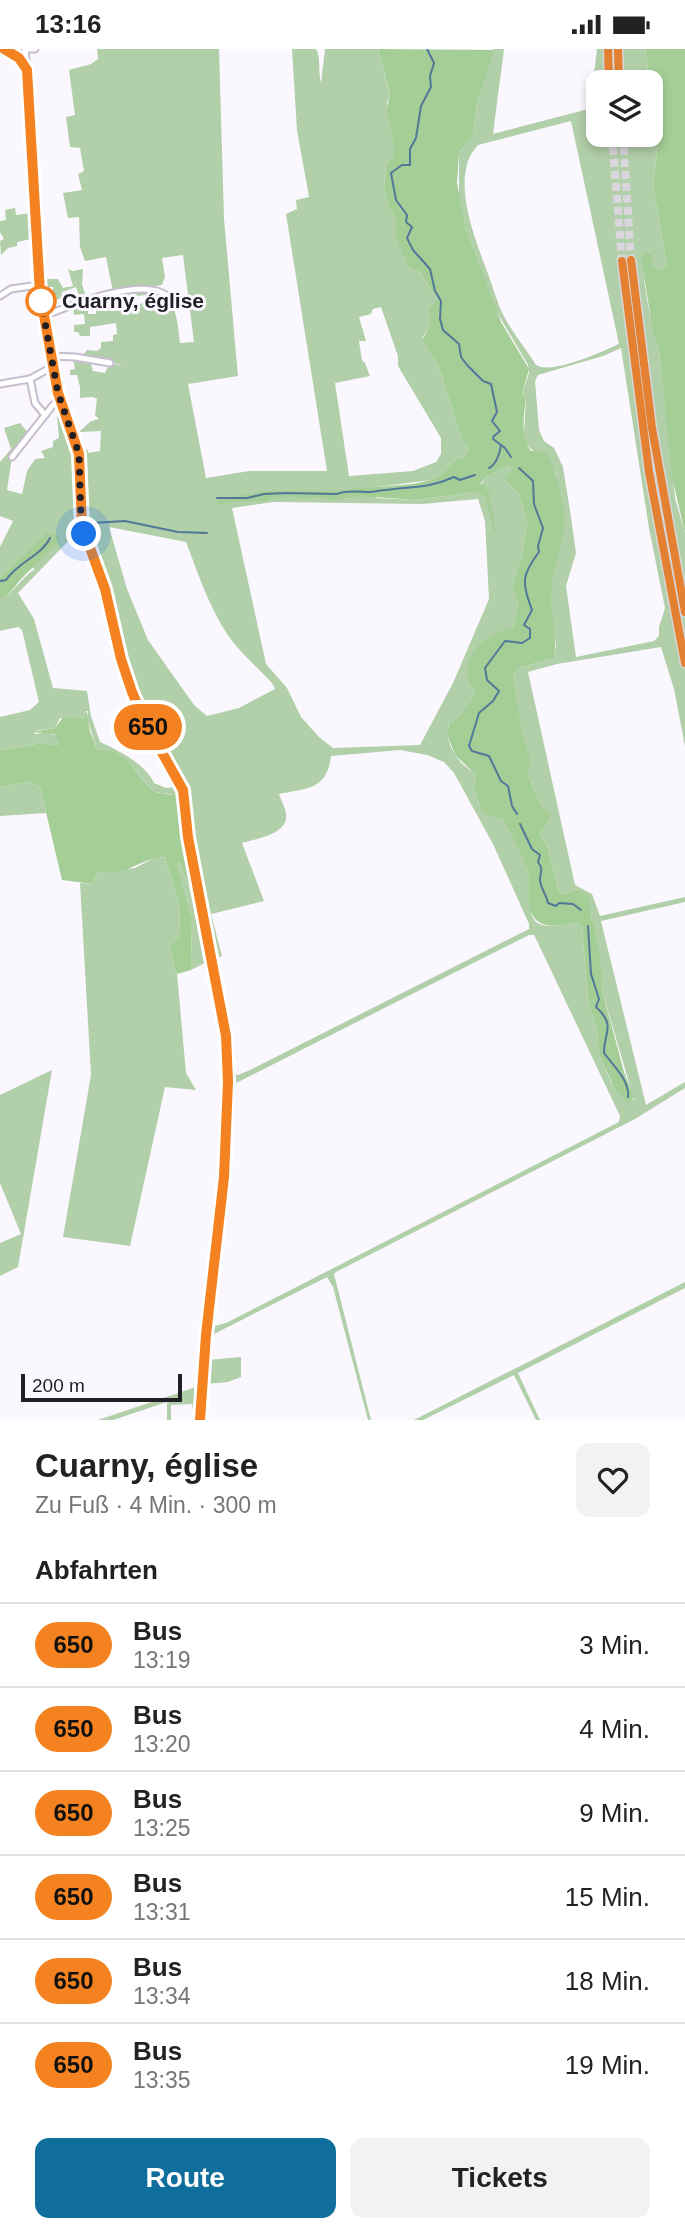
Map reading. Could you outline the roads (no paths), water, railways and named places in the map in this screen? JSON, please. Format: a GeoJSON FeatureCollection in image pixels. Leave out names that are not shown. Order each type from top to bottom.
{"type":"FeatureCollection","features":[{"type":"Feature","properties":{"kind":"highway"},"geometry":{"type":"LineString","coordinates":[[608,49],[609,70]]}},
{"type":"Feature","properties":{"kind":"highway"},"geometry":{"type":"LineString","coordinates":[[618,49],[619,70]]}},
{"type":"Feature","properties":{"kind":"highway"},"geometry":{"type":"LineString","coordinates":[[685,612],[626,261],[642,429],[685,663]]}},
{"type":"Feature","properties":{"kind":"street"},"geometry":{"type":"LineString","coordinates":[[24,49],[39,285],[60,401],[79,454],[84,534],[105,589],[121,659],[132,692],[149,729],[180,781],[185,797],[188,837],[223,1016],[228,1082],[224,1177],[206,1335],[200,1420]]}},
{"type":"Feature","properties":{"kind":"street"},"geometry":{"type":"LineString","coordinates":[[7,50],[18,53],[24,49],[35,49]]}},
{"type":"Feature","properties":{"kind":"street"},"geometry":{"type":"LineString","coordinates":[[7,50],[19,58],[27,69]]}},
{"type":"Feature","properties":{"kind":"street"},"geometry":{"type":"LineString","coordinates":[[0,296],[11,289],[39,285]]}},
{"type":"Feature","properties":{"kind":"street"},"geometry":{"type":"LineString","coordinates":[[44,316],[93,299],[137,290],[155,288],[166,295]]}},
{"type":"Feature","properties":{"kind":"street"},"geometry":{"type":"LineString","coordinates":[[51,356],[110,363]]}},
{"type":"Feature","properties":{"kind":"street"},"geometry":{"type":"LineString","coordinates":[[0,384],[30,379],[52,367]]}},
{"type":"Feature","properties":{"kind":"street"},"geometry":{"type":"LineString","coordinates":[[30,379],[35,403],[45,415]]}},
{"type":"Feature","properties":{"kind":"street"},"geometry":{"type":"LineString","coordinates":[[12,457],[45,415],[60,401]]}},
{"type":"Feature","properties":{"kind":"waterway"},"geometry":{"type":"LineString","coordinates":[[427,49],[434,63],[430,76],[431,87],[421,106],[416,138],[410,149],[410,165],[402,165],[391,173],[396,200],[407,215],[406,222],[412,227],[407,238],[413,250],[430,269],[435,291],[441,301],[440,319],[443,330],[459,344],[461,357],[467,365],[483,381],[491,384],[497,412],[492,421],[500,431],[493,439],[505,448],[511,457]]}},
{"type":"Feature","properties":{"kind":"waterway"},"geometry":{"type":"LineString","coordinates":[[489,468],[494,464],[501,445]]}},
{"type":"Feature","properties":{"kind":"waterway"},"geometry":{"type":"LineString","coordinates":[[517,814],[512,806],[508,786],[501,781],[489,756],[472,751],[469,746],[479,713],[493,701],[499,691],[487,680],[485,668],[505,641],[522,643],[530,638],[530,629],[524,625],[532,610],[526,593],[525,579],[539,552],[543,528],[534,504],[533,481],[519,468]]}},
{"type":"Feature","properties":{"kind":"waterway"},"geometry":{"type":"LineString","coordinates":[[217,498],[247,498],[286,493],[372,492],[428,485],[454,477],[460,480],[475,475]]}},
{"type":"Feature","properties":{"kind":"waterway"},"geometry":{"type":"LineString","coordinates":[[91,523],[125,521],[178,532],[207,533]]}},
{"type":"Feature","properties":{"kind":"waterway"},"geometry":{"type":"LineString","coordinates":[[0,581],[6,580],[50,538]]}},
{"type":"Feature","properties":{"kind":"waterway"},"geometry":{"type":"LineString","coordinates":[[520,824],[532,849],[540,855],[540,883],[548,903],[556,906],[559,903],[573,904],[581,910]]}},
{"type":"Feature","properties":{"kind":"waterway"},"geometry":{"type":"LineString","coordinates":[[588,926],[591,974],[599,999],[596,1007],[606,1020],[608,1030],[604,1053],[624,1079],[628,1097]]}},
{"type":"Feature","properties":{"kind":"tunnel"},"geometry":{"type":"LineString","coordinates":[[613,147],[622,261]]}},
{"type":"Feature","properties":{"kind":"tunnel"},"geometry":{"type":"LineString","coordinates":[[624,147],[631,260]]}},
{"type":"Feature","properties":{"kind":"place","name":"Cuarny, église"},"geometry":{"type":"Point","coordinates":[41,301]}}]}
